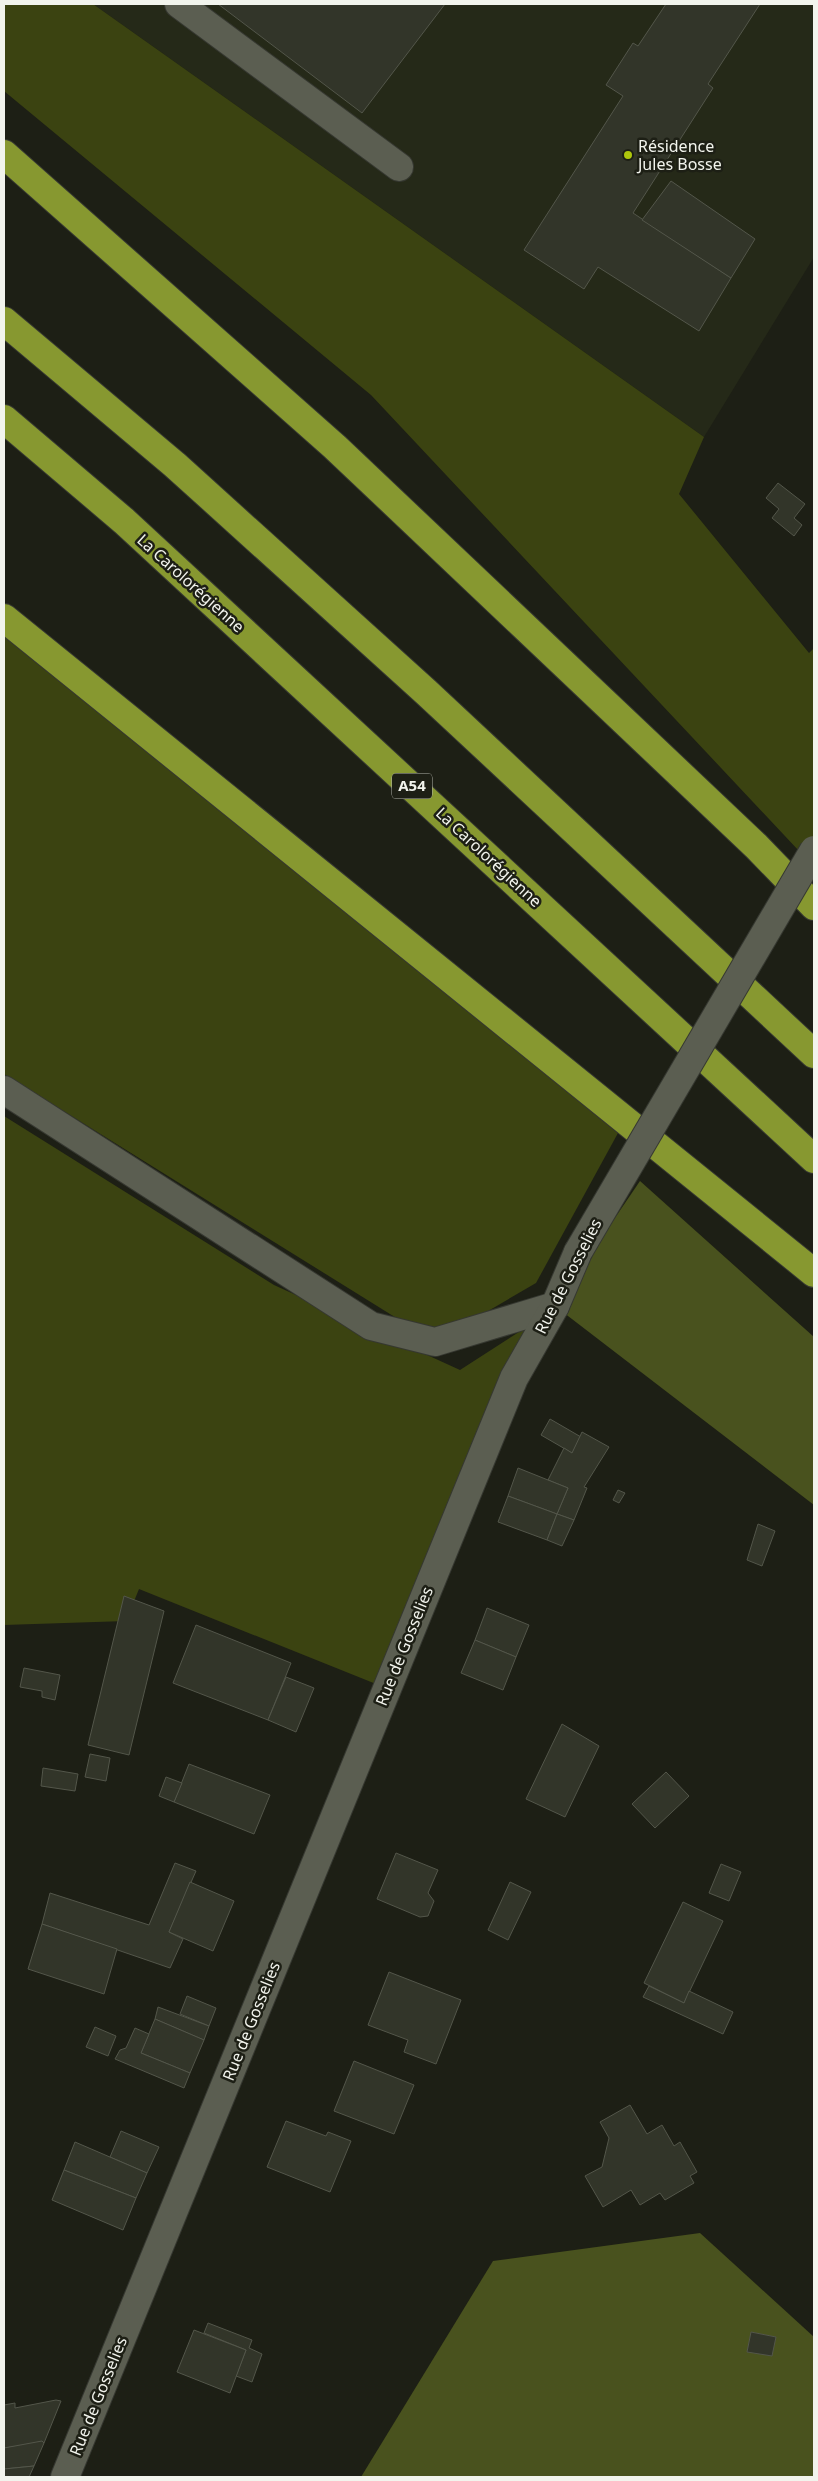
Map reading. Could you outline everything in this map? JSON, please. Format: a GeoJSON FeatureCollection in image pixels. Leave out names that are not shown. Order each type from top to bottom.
{"type":"FeatureCollection","features":[{"type":"Feature","properties":{"kind":"highway"},"geometry":{"type":"LineString","coordinates":[[4,154],[336,447],[756,846],[814,906]]}},
{"type":"Feature","properties":{"kind":"highway"},"geometry":{"type":"LineString","coordinates":[[4,321],[204,492],[426,692],[814,1054]]}},
{"type":"Feature","properties":{"kind":"highway","name":"La Carolorégienne"},"geometry":{"type":"LineString","coordinates":[[4,420],[138,535],[814,1158]]}},
{"type":"Feature","properties":{"kind":"highway"},"geometry":{"type":"LineString","coordinates":[[4,618],[814,1273]]}},
{"type":"Feature","properties":{"kind":"street"},"geometry":{"type":"LineString","coordinates":[[179,4],[399,167]]}},
{"type":"Feature","properties":{"kind":"street","name":"Rue de Gosselies"},"geometry":{"type":"LineString","coordinates":[[65,2477],[510,1387],[555,1306],[578,1252],[814,850]]}},
{"type":"Feature","properties":{"kind":"street"},"geometry":{"type":"LineString","coordinates":[[4,1090],[371,1326],[435,1342],[555,1306]]}},
{"type":"Feature","properties":{"kind":"shaded area"},"geometry":{"type":"Polygon","coordinates":[[[93,4],[814,4],[814,257],[704,437],[93,4]]]}},
{"type":"Feature","properties":{"kind":"green space"},"geometry":{"type":"Polygon","coordinates":[[[4,4],[93,4],[704,437],[679,494],[809,653],[814,648],[814,867],[371,395],[4,91],[4,4]]]}},
{"type":"Feature","properties":{"kind":"green space"},"geometry":{"type":"Polygon","coordinates":[[[4,626],[618,1133],[536,1283],[435,1342],[4,1074],[4,626]]]}},
{"type":"Feature","properties":{"kind":"green space"},"geometry":{"type":"Polygon","coordinates":[[[4,1116],[274,1285],[460,1370],[539,1319],[386,1688],[139,1589],[126,1621],[4,1625],[4,1116]]]}},
{"type":"Feature","properties":{"kind":"green space"},"geometry":{"type":"Polygon","coordinates":[[[640,1181],[814,1337],[814,1505],[555,1306],[640,1181]]]}},
{"type":"Feature","properties":{"kind":"green space"},"geometry":{"type":"Polygon","coordinates":[[[700,2233],[814,2337],[814,2477],[361,2477],[493,2261],[700,2233]]]}},
{"type":"Feature","properties":{"kind":"building"},"geometry":{"type":"Polygon","coordinates":[[[218,4],[445,4],[362,113],[218,4]]]}},
{"type":"Feature","properties":{"kind":"building","name":"Résidence Jules Bosse"},"geometry":{"type":"Polygon","coordinates":[[[666,4],[760,4],[708,84],[713,88],[633,213],[731,278],[699,331],[598,267],[584,289],[524,250],[623,96],[606,85],[633,43],[638,46],[666,4]]]}},
{"type":"Feature","properties":{"kind":"building"},"geometry":{"type":"Polygon","coordinates":[[[671,181],[755,239],[731,278],[642,220],[671,181]]]}},
{"type":"Feature","properties":{"kind":"building"},"geometry":{"type":"Polygon","coordinates":[[[778,483],[805,504],[794,518],[802,525],[794,536],[772,518],[779,509],[766,498],[778,483]]]}},
{"type":"Feature","properties":{"kind":"building"},"geometry":{"type":"Polygon","coordinates":[[[550,1419],[581,1437],[572,1453],[541,1435],[550,1419]]]}},
{"type":"Feature","properties":{"kind":"building"},"geometry":{"type":"Polygon","coordinates":[[[582,1432],[609,1447],[584,1487],[587,1488],[574,1520],[557,1514],[568,1488],[548,1480],[564,1448],[572,1453],[582,1432]]]}},
{"type":"Feature","properties":{"kind":"building"},"geometry":{"type":"Polygon","coordinates":[[[518,1468],[568,1488],[557,1514],[508,1496],[518,1468]]]}},
{"type":"Feature","properties":{"kind":"building"},"geometry":{"type":"Polygon","coordinates":[[[618,1490],[625,1493],[619,1503],[613,1500],[618,1490]]]}},
{"type":"Feature","properties":{"kind":"building"},"geometry":{"type":"Polygon","coordinates":[[[508,1496],[557,1514],[547,1540],[498,1522],[508,1496]]]}},
{"type":"Feature","properties":{"kind":"building"},"geometry":{"type":"Polygon","coordinates":[[[557,1514],[574,1520],[562,1546],[547,1540],[557,1514]]]}},
{"type":"Feature","properties":{"kind":"building"},"geometry":{"type":"Polygon","coordinates":[[[758,1524],[775,1531],[762,1566],[747,1560],[758,1524]]]}},
{"type":"Feature","properties":{"kind":"building"},"geometry":{"type":"Polygon","coordinates":[[[124,1596],[164,1611],[129,1755],[88,1745],[124,1596]]]}},
{"type":"Feature","properties":{"kind":"building"},"geometry":{"type":"Polygon","coordinates":[[[487,1608],[529,1625],[516,1657],[475,1640],[487,1608]]]}},
{"type":"Feature","properties":{"kind":"building"},"geometry":{"type":"Polygon","coordinates":[[[196,1625],[291,1663],[268,1720],[173,1683],[196,1625]]]}},
{"type":"Feature","properties":{"kind":"building"},"geometry":{"type":"Polygon","coordinates":[[[475,1640],[516,1657],[503,1690],[461,1673],[475,1640]]]}},
{"type":"Feature","properties":{"kind":"building"},"geometry":{"type":"Polygon","coordinates":[[[24,1668],[60,1675],[55,1700],[42,1697],[42,1691],[20,1687],[24,1668]]]}},
{"type":"Feature","properties":{"kind":"building"},"geometry":{"type":"Polygon","coordinates":[[[286,1677],[314,1688],[296,1732],[268,1720],[286,1677]]]}},
{"type":"Feature","properties":{"kind":"building"},"geometry":{"type":"Polygon","coordinates":[[[562,1724],[599,1746],[565,1817],[526,1799],[562,1724]]]}},
{"type":"Feature","properties":{"kind":"building"},"geometry":{"type":"Polygon","coordinates":[[[90,1754],[110,1758],[106,1781],[85,1777],[90,1754]]]}},
{"type":"Feature","properties":{"kind":"building"},"geometry":{"type":"Polygon","coordinates":[[[189,1764],[270,1795],[254,1834],[174,1802],[189,1764]]]}},
{"type":"Feature","properties":{"kind":"building"},"geometry":{"type":"Polygon","coordinates":[[[43,1768],[78,1774],[75,1791],[41,1786],[43,1768]]]}},
{"type":"Feature","properties":{"kind":"building"},"geometry":{"type":"Polygon","coordinates":[[[666,1772],[689,1796],[655,1828],[632,1804],[666,1772]]]}},
{"type":"Feature","properties":{"kind":"building"},"geometry":{"type":"Polygon","coordinates":[[[166,1777],[182,1783],[174,1802],[159,1796],[166,1777]]]}},
{"type":"Feature","properties":{"kind":"building"},"geometry":{"type":"Polygon","coordinates":[[[396,1853],[438,1870],[428,1893],[434,1901],[428,1916],[420,1917],[377,1899],[396,1853]]]}},
{"type":"Feature","properties":{"kind":"building"},"geometry":{"type":"Polygon","coordinates":[[[175,1863],[196,1871],[169,1932],[183,1939],[170,1968],[42,1924],[50,1893],[149,1925],[175,1863]]]}},
{"type":"Feature","properties":{"kind":"building"},"geometry":{"type":"Polygon","coordinates":[[[721,1864],[741,1872],[729,1901],[709,1893],[721,1864]]]}},
{"type":"Feature","properties":{"kind":"building"},"geometry":{"type":"Polygon","coordinates":[[[190,1882],[234,1901],[213,1951],[169,1932],[190,1882]]]}},
{"type":"Feature","properties":{"kind":"building"},"geometry":{"type":"Polygon","coordinates":[[[510,1882],[531,1892],[508,1940],[488,1930],[510,1882]]]}},
{"type":"Feature","properties":{"kind":"building"},"geometry":{"type":"Polygon","coordinates":[[[683,1902],[723,1921],[684,2003],[644,1983],[683,1902]]]}},
{"type":"Feature","properties":{"kind":"building"},"geometry":{"type":"Polygon","coordinates":[[[42,1924],[117,1949],[104,1994],[28,1969],[42,1924]]]}},
{"type":"Feature","properties":{"kind":"building"},"geometry":{"type":"Polygon","coordinates":[[[389,1972],[461,2000],[436,2064],[404,2052],[408,2040],[368,2025],[389,1972]]]}},
{"type":"Feature","properties":{"kind":"building"},"geometry":{"type":"Polygon","coordinates":[[[649,1986],[684,2003],[689,1991],[733,2012],[723,2034],[643,1997],[649,1986]]]}},
{"type":"Feature","properties":{"kind":"building"},"geometry":{"type":"Polygon","coordinates":[[[187,1996],[216,2008],[209,2026],[180,2014],[187,1996]]]}},
{"type":"Feature","properties":{"kind":"building"},"geometry":{"type":"Polygon","coordinates":[[[158,2007],[209,2026],[204,2040],[155,2019],[158,2007]]]}},
{"type":"Feature","properties":{"kind":"building"},"geometry":{"type":"Polygon","coordinates":[[[155,2019],[204,2040],[190,2073],[141,2053],[155,2019]]]}},
{"type":"Feature","properties":{"kind":"building"},"geometry":{"type":"Polygon","coordinates":[[[95,2027],[116,2036],[108,2056],[86,2047],[95,2027]]]}},
{"type":"Feature","properties":{"kind":"building"},"geometry":{"type":"Polygon","coordinates":[[[135,2028],[149,2034],[141,2053],[190,2073],[184,2088],[115,2059],[120,2050],[126,2048],[135,2028]]]}},
{"type":"Feature","properties":{"kind":"building"},"geometry":{"type":"Polygon","coordinates":[[[354,2061],[414,2085],[394,2134],[334,2111],[354,2061]]]}},
{"type":"Feature","properties":{"kind":"building"},"geometry":{"type":"Polygon","coordinates":[[[630,2105],[647,2134],[662,2125],[674,2146],[680,2142],[697,2172],[690,2176],[694,2183],[665,2200],[660,2193],[640,2205],[631,2190],[603,2207],[585,2176],[602,2167],[609,2138],[600,2122],[630,2105]]]}},
{"type":"Feature","properties":{"kind":"building"},"geometry":{"type":"Polygon","coordinates":[[[286,2121],[326,2136],[328,2132],[351,2141],[330,2192],[267,2167],[286,2121]]]}},
{"type":"Feature","properties":{"kind":"building"},"geometry":{"type":"Polygon","coordinates":[[[121,2131],[159,2147],[147,2173],[110,2157],[121,2131]]]}},
{"type":"Feature","properties":{"kind":"building"},"geometry":{"type":"Polygon","coordinates":[[[75,2142],[147,2173],[136,2198],[64,2170],[75,2142]]]}},
{"type":"Feature","properties":{"kind":"building"},"geometry":{"type":"Polygon","coordinates":[[[64,2170],[136,2198],[123,2230],[52,2200],[64,2170]]]}},
{"type":"Feature","properties":{"kind":"building"},"geometry":{"type":"Polygon","coordinates":[[[208,2323],[252,2340],[249,2348],[262,2354],[252,2382],[236,2376],[246,2350],[204,2333],[208,2323]]]}},
{"type":"Feature","properties":{"kind":"building"},"geometry":{"type":"Polygon","coordinates":[[[194,2330],[246,2350],[230,2393],[177,2372],[194,2330]]]}},
{"type":"Feature","properties":{"kind":"building"},"geometry":{"type":"Polygon","coordinates":[[[751,2332],[776,2337],[772,2356],[747,2352],[751,2332]]]}},
{"type":"Feature","properties":{"kind":"building"},"geometry":{"type":"Polygon","coordinates":[[[56,2400],[61,2401],[44,2443],[4,2448],[4,2405],[15,2403],[15,2408],[56,2400]]]}},
{"type":"Feature","properties":{"kind":"building"},"geometry":{"type":"Polygon","coordinates":[[[42,2441],[44,2443],[34,2466],[4,2469],[4,2448],[42,2441]]]}},
{"type":"Feature","properties":{"kind":"building"},"geometry":{"type":"Polygon","coordinates":[[[34,2466],[29,2477],[4,2477],[4,2469],[34,2466]]]}},
{"type":"Feature","properties":{"kind":"place","name":"Résidence Jules Bosse"},"geometry":{"type":"Point","coordinates":[628,155]}}]}
